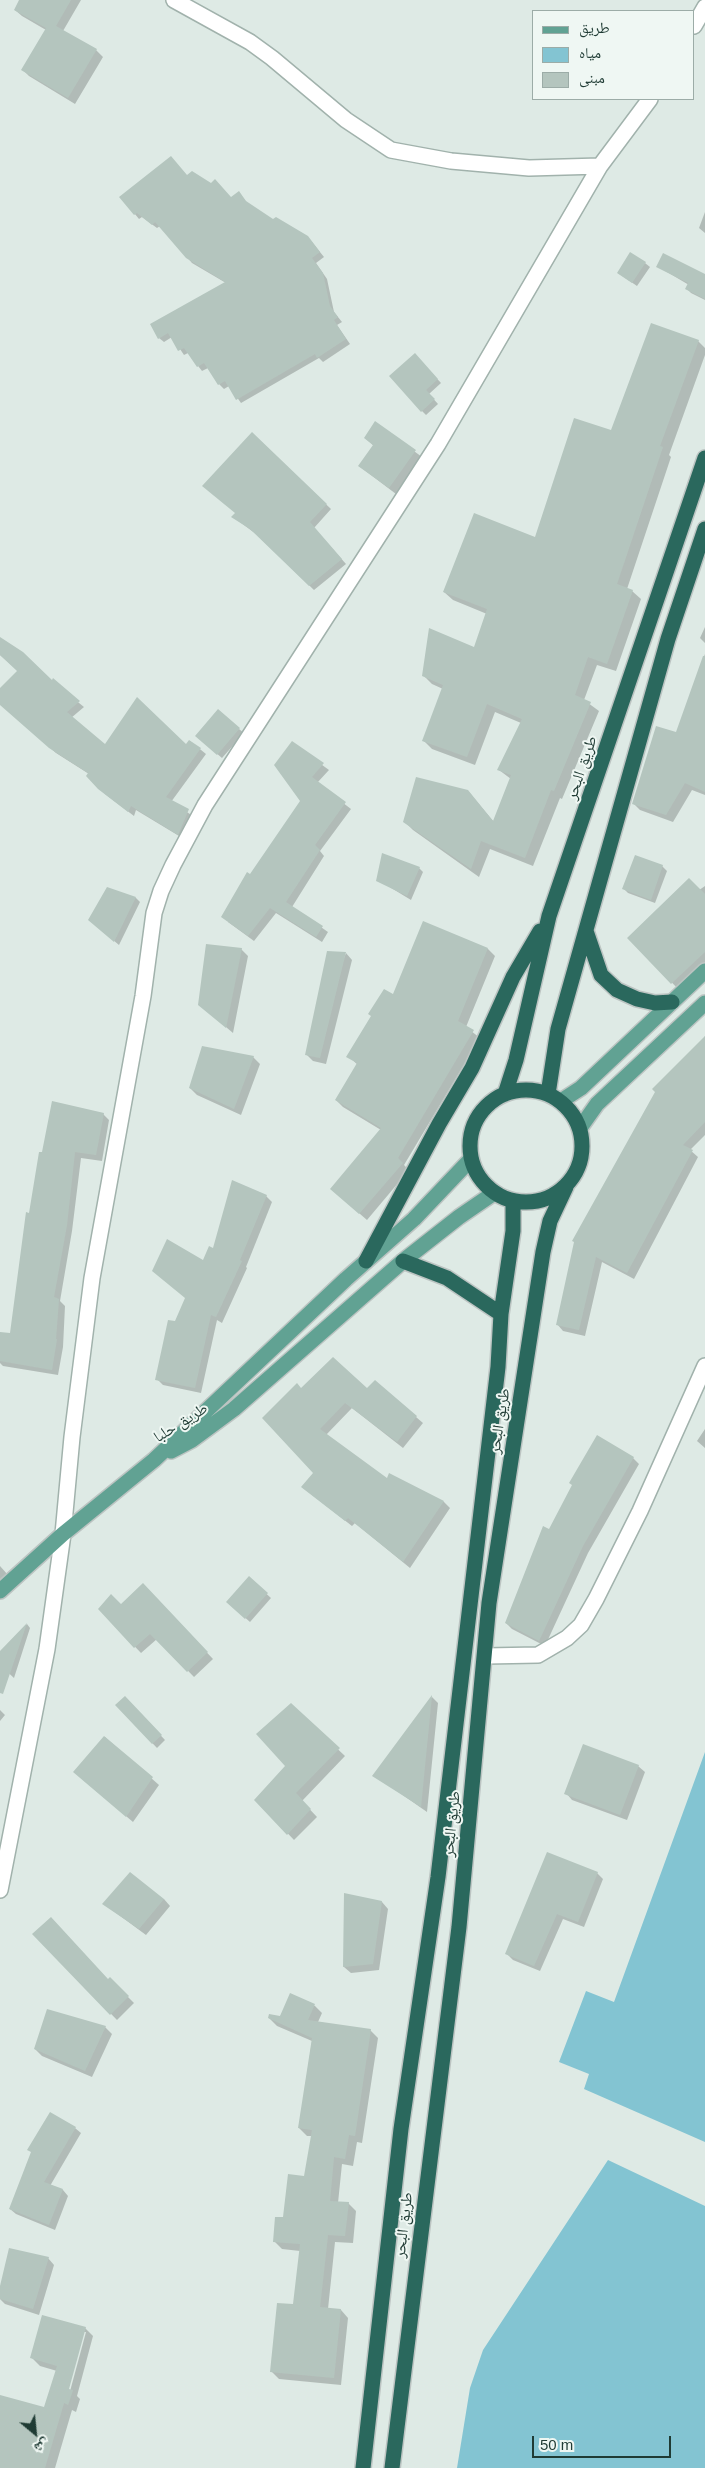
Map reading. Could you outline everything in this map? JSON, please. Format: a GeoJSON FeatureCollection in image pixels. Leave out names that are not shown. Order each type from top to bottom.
{"type":"FeatureCollection","features":[{"type":"Feature","properties":{"kind":"highway","name":"طريق البحر"},"geometry":{"type":"LineString","coordinates":[[506,1094],[516,1060],[548,916],[705,458]]}},
{"type":"Feature","properties":{"kind":"highway"},"geometry":{"type":"LineString","coordinates":[[555,1097],[558,1029],[638,740],[668,639],[705,529]]}},
{"type":"Feature","properties":{"kind":"highway"},"geometry":{"type":"LineString","coordinates":[[612,732],[638,740]]}},
{"type":"Feature","properties":{"kind":"highway"},"geometry":{"type":"LineString","coordinates":[[366,1261],[439,1124],[472,1068],[513,977],[548,916]]}},
{"type":"Feature","properties":{"kind":"highway"},"geometry":{"type":"LineString","coordinates":[[586,930],[600,975],[618,990],[637,999],[655,1003],[672,1002]]}},
{"type":"Feature","properties":{"kind":"highway"},"geometry":{"type":"LineString","coordinates":[[527,1090],[555,1097],[572,1113],[580,1128],[583,1149],[578,1170],[566,1187],[541,1201],[513,1201],[494,1193],[479,1178],[471,1158],[470,1139],[476,1120],[489,1104],[506,1094],[527,1090]]}},
{"type":"Feature","properties":{"kind":"highway","name":"طريق البحر"},"geometry":{"type":"LineString","coordinates":[[392,2468],[458,1937],[486,1656],[489,1603],[543,1252],[550,1221],[566,1187]]}},
{"type":"Feature","properties":{"kind":"highway","name":"طريق البحر"},"geometry":{"type":"LineString","coordinates":[[363,2468],[401,2129],[438,1877],[498,1367],[500,1314],[513,1231],[513,1201]]}},
{"type":"Feature","properties":{"kind":"highway"},"geometry":{"type":"LineString","coordinates":[[403,1261],[447,1278],[500,1314]]}},
{"type":"Feature","properties":{"kind":"highway"},"geometry":{"type":"LineString","coordinates":[[470,1603],[489,1603]]}},
{"type":"Feature","properties":{"kind":"main road"},"geometry":{"type":"LineString","coordinates":[[555,1097],[581,1088],[705,970]]}},
{"type":"Feature","properties":{"kind":"main road"},"geometry":{"type":"LineString","coordinates":[[580,1128],[598,1104],[705,1003]]}},
{"type":"Feature","properties":{"kind":"main road","name":"طريق حلبا"},"geometry":{"type":"LineString","coordinates":[[154,1460],[366,1261],[414,1219],[471,1158]]}},
{"type":"Feature","properties":{"kind":"main road","name":"طريق حلبا"},"geometry":{"type":"LineString","coordinates":[[154,1460],[192,1440],[234,1408],[403,1261],[459,1217],[494,1193]]}},
{"type":"Feature","properties":{"kind":"main road"},"geometry":{"type":"LineString","coordinates":[[0,1591],[63,1534],[154,1460]]}},
{"type":"Feature","properties":{"kind":"street"},"geometry":{"type":"LineString","coordinates":[[174,0],[250,42],[346,120],[391,150],[451,161],[529,168],[600,166]]}},
{"type":"Feature","properties":{"kind":"street"},"geometry":{"type":"LineString","coordinates":[[695,24],[705,7]]}},
{"type":"Feature","properties":{"kind":"street"},"geometry":{"type":"LineString","coordinates":[[0,1890],[47,1649],[63,1534],[72,1437],[92,1278],[142,996],[154,913],[161,891],[205,805],[438,444],[600,166],[649,100]]}},
{"type":"Feature","properties":{"kind":"street"},"geometry":{"type":"LineString","coordinates":[[486,1656],[538,1654],[567,1638],[581,1625],[596,1600],[640,1511],[705,1366]]}},
{"type":"Feature","properties":{"kind":"water"},"geometry":{"type":"Polygon","coordinates":[[[705,1752],[705,2142],[584,2089],[589,2074],[559,2062],[586,1991],[614,2002],[705,1752]]]}},
{"type":"Feature","properties":{"kind":"water"},"geometry":{"type":"Polygon","coordinates":[[[608,2160],[705,2206],[705,2468],[457,2468],[470,2388],[483,2350],[608,2160]]]}},
{"type":"Feature","properties":{"kind":"building"},"geometry":{"type":"Polygon","coordinates":[[[19,0],[71,0],[56,26],[97,49],[68,98],[21,70],[46,28],[14,10],[19,0]]]}},
{"type":"Feature","properties":{"kind":"building"},"geometry":{"type":"Polygon","coordinates":[[[171,156],[187,175],[192,171],[211,183],[215,179],[231,197],[239,191],[246,201],[273,219],[276,217],[308,236],[320,252],[312,258],[323,273],[330,306],[338,317],[334,320],[346,339],[317,358],[315,354],[236,400],[225,381],[218,385],[204,363],[197,367],[184,348],[178,351],[168,333],[158,339],[150,324],[225,282],[186,258],[155,222],[152,225],[137,213],[134,215],[119,197],[171,156]]]}},
{"type":"Feature","properties":{"kind":"building"},"geometry":{"type":"Polygon","coordinates":[[[630,252],[646,262],[632,283],[617,273],[630,252]]]}},
{"type":"Feature","properties":{"kind":"building"},"geometry":{"type":"Polygon","coordinates":[[[663,253],[705,274],[705,299],[685,289],[688,283],[656,267],[663,253]]]}},
{"type":"Feature","properties":{"kind":"building"},"geometry":{"type":"Polygon","coordinates":[[[651,323],[699,340],[660,446],[663,447],[617,584],[633,590],[607,664],[588,657],[575,695],[591,702],[554,791],[551,790],[525,858],[481,841],[471,869],[403,822],[416,777],[468,790],[493,821],[511,775],[497,770],[522,719],[487,704],[467,757],[422,741],[443,685],[422,676],[429,628],[474,647],[487,609],[443,592],[474,513],[535,537],[574,418],[611,430],[651,323]]]}},
{"type":"Feature","properties":{"kind":"building"},"geometry":{"type":"Polygon","coordinates":[[[415,353],[438,379],[426,390],[435,399],[421,412],[389,376],[415,353]]]}},
{"type":"Feature","properties":{"kind":"building"},"geometry":{"type":"Polygon","coordinates":[[[375,421],[416,450],[389,488],[358,466],[373,445],[364,438],[375,421]]]}},
{"type":"Feature","properties":{"kind":"building"},"geometry":{"type":"Polygon","coordinates":[[[252,432],[327,504],[310,522],[342,559],[309,586],[250,529],[231,517],[235,513],[202,486],[252,432]]]}},
{"type":"Feature","properties":{"kind":"building"},"geometry":{"type":"Polygon","coordinates":[[[0,637],[23,652],[52,680],[53,678],[80,701],[67,712],[105,744],[137,697],[186,744],[189,740],[201,748],[166,797],[189,809],[178,835],[131,806],[128,812],[98,789],[86,776],[88,773],[49,748],[0,705],[0,688],[17,671],[0,655],[0,637]]]}},
{"type":"Feature","properties":{"kind":"building"},"geometry":{"type":"Polygon","coordinates":[[[703,656],[705,656],[705,792],[685,783],[666,815],[632,804],[656,726],[676,732],[703,656]]]}},
{"type":"Feature","properties":{"kind":"building"},"geometry":{"type":"Polygon","coordinates":[[[218,709],[240,728],[217,755],[195,736],[218,709]]]}},
{"type":"Feature","properties":{"kind":"building"},"geometry":{"type":"Polygon","coordinates":[[[292,741],[324,763],[312,777],[346,802],[315,845],[320,850],[286,902],[323,926],[316,937],[270,908],[248,936],[221,917],[247,872],[250,874],[300,801],[274,765],[292,741]]]}},
{"type":"Feature","properties":{"kind":"building"},"geometry":{"type":"Polygon","coordinates":[[[382,853],[420,867],[407,896],[376,881],[382,853]]]}},
{"type":"Feature","properties":{"kind":"building"},"geometry":{"type":"Polygon","coordinates":[[[635,855],[663,865],[651,900],[622,889],[635,855]]]}},
{"type":"Feature","properties":{"kind":"building"},"geometry":{"type":"Polygon","coordinates":[[[689,878],[705,894],[705,952],[671,984],[627,938],[689,878]]]}},
{"type":"Feature","properties":{"kind":"building"},"geometry":{"type":"Polygon","coordinates":[[[107,887],[136,897],[114,942],[88,920],[107,887]]]}},
{"type":"Feature","properties":{"kind":"building"},"geometry":{"type":"Polygon","coordinates":[[[423,921],[488,948],[458,1021],[474,1030],[398,1158],[403,1163],[359,1214],[330,1189],[381,1128],[335,1100],[357,1063],[346,1057],[371,1016],[368,1014],[384,989],[393,994],[423,921]]]}},
{"type":"Feature","properties":{"kind":"building"},"geometry":{"type":"Polygon","coordinates":[[[206,944],[242,948],[226,1028],[198,1005],[206,944]]]}},
{"type":"Feature","properties":{"kind":"building"},"geometry":{"type":"Polygon","coordinates":[[[327,951],[346,952],[320,1058],[305,1055],[327,951]]]}},
{"type":"Feature","properties":{"kind":"building"},"geometry":{"type":"Polygon","coordinates":[[[705,1036],[705,1122],[683,1145],[693,1150],[627,1273],[596,1257],[579,1330],[556,1325],[574,1242],[572,1241],[655,1092],[652,1089],[705,1036]]]}},
{"type":"Feature","properties":{"kind":"building"},"geometry":{"type":"Polygon","coordinates":[[[202,1046],[254,1056],[234,1109],[189,1088],[202,1046]]]}},
{"type":"Feature","properties":{"kind":"building"},"geometry":{"type":"Polygon","coordinates":[[[52,1101],[104,1113],[96,1155],[75,1152],[67,1225],[54,1297],[59,1299],[57,1339],[52,1370],[0,1361],[0,1332],[10,1333],[26,1212],[29,1213],[39,1152],[42,1152],[52,1101]]]}},
{"type":"Feature","properties":{"kind":"building"},"geometry":{"type":"Polygon","coordinates":[[[232,1180],[267,1195],[240,1260],[242,1261],[216,1317],[211,1315],[195,1388],[155,1380],[168,1320],[175,1321],[185,1298],[152,1271],[167,1239],[203,1260],[209,1246],[213,1248],[232,1180]]]}},
{"type":"Feature","properties":{"kind":"building"},"geometry":{"type":"Polygon","coordinates":[[[333,1357],[367,1388],[375,1380],[417,1416],[397,1442],[345,1403],[320,1429],[387,1478],[389,1473],[444,1501],[403,1562],[348,1518],[345,1521],[301,1487],[313,1473],[262,1418],[297,1383],[301,1388],[333,1357]]]}},
{"type":"Feature","properties":{"kind":"building"},"geometry":{"type":"Polygon","coordinates":[[[597,1435],[634,1457],[583,1546],[539,1641],[505,1623],[543,1526],[549,1529],[572,1485],[569,1483],[597,1435]]]}},
{"type":"Feature","properties":{"kind":"building"},"geometry":{"type":"Polygon","coordinates":[[[249,1576],[268,1593],[245,1619],[226,1602],[249,1576]]]}},
{"type":"Feature","properties":{"kind":"building"},"geometry":{"type":"Polygon","coordinates":[[[143,1583],[208,1652],[187,1672],[150,1634],[134,1648],[98,1609],[111,1594],[121,1604],[143,1583]]]}},
{"type":"Feature","properties":{"kind":"building"},"geometry":{"type":"Polygon","coordinates":[[[27,1623],[3,1694],[0,1693],[0,1651],[27,1623]]]}},
{"type":"Feature","properties":{"kind":"building"},"geometry":{"type":"Polygon","coordinates":[[[432,1695],[421,1807],[372,1776],[432,1695]]]}},
{"type":"Feature","properties":{"kind":"building"},"geometry":{"type":"Polygon","coordinates":[[[125,1696],[162,1735],[152,1744],[115,1705],[125,1696]]]}},
{"type":"Feature","properties":{"kind":"building"},"geometry":{"type":"Polygon","coordinates":[[[291,1703],[340,1748],[296,1793],[311,1809],[287,1835],[254,1800],[285,1766],[256,1734],[291,1703]]]}},
{"type":"Feature","properties":{"kind":"building"},"geometry":{"type":"Polygon","coordinates":[[[104,1736],[153,1777],[126,1817],[73,1772],[104,1736]]]}},
{"type":"Feature","properties":{"kind":"building"},"geometry":{"type":"Polygon","coordinates":[[[583,1744],[639,1765],[620,1815],[564,1794],[583,1744]]]}},
{"type":"Feature","properties":{"kind":"building"},"geometry":{"type":"Polygon","coordinates":[[[547,1852],[598,1872],[578,1922],[557,1914],[534,1966],[505,1954],[547,1852]]]}},
{"type":"Feature","properties":{"kind":"building"},"geometry":{"type":"Polygon","coordinates":[[[130,1872],[164,1899],[139,1929],[102,1904],[130,1872]]]}},
{"type":"Feature","properties":{"kind":"building"},"geometry":{"type":"Polygon","coordinates":[[[344,1893],[382,1901],[373,1964],[343,1967],[344,1893]]]}},
{"type":"Feature","properties":{"kind":"building"},"geometry":{"type":"Polygon","coordinates":[[[51,1917],[108,1979],[110,1977],[129,1996],[110,2015],[32,1934],[51,1917]]]}},
{"type":"Feature","properties":{"kind":"building"},"geometry":{"type":"Polygon","coordinates":[[[290,1993],[315,2004],[308,2020],[371,2029],[355,2136],[349,2135],[345,2159],[334,2157],[330,2201],[349,2202],[345,2236],[328,2235],[320,2307],[341,2309],[334,2378],[270,2372],[277,2303],[293,2304],[300,2244],[273,2242],[275,2217],[283,2217],[288,2174],[304,2176],[312,2130],[298,2128],[312,2038],[268,2018],[269,2014],[280,2016],[290,1993]]]}},
{"type":"Feature","properties":{"kind":"building"},"geometry":{"type":"Polygon","coordinates":[[[47,2009],[106,2026],[85,2071],[34,2049],[47,2009]]]}},
{"type":"Feature","properties":{"kind":"building"},"geometry":{"type":"Polygon","coordinates":[[[50,2112],[76,2127],[44,2182],[63,2189],[49,2225],[9,2209],[31,2152],[27,2150],[50,2112]]]}},
{"type":"Feature","properties":{"kind":"building"},"geometry":{"type":"Polygon","coordinates":[[[9,2248],[49,2257],[33,2309],[0,2299],[0,2286],[9,2248]]]}},
{"type":"Feature","properties":{"kind":"building"},"geometry":{"type":"Polygon","coordinates":[[[42,2315],[86,2327],[69,2389],[73,2390],[68,2405],[64,2403],[45,2468],[0,2468],[0,2395],[44,2407],[57,2366],[30,2358],[42,2315]]]}}]}
